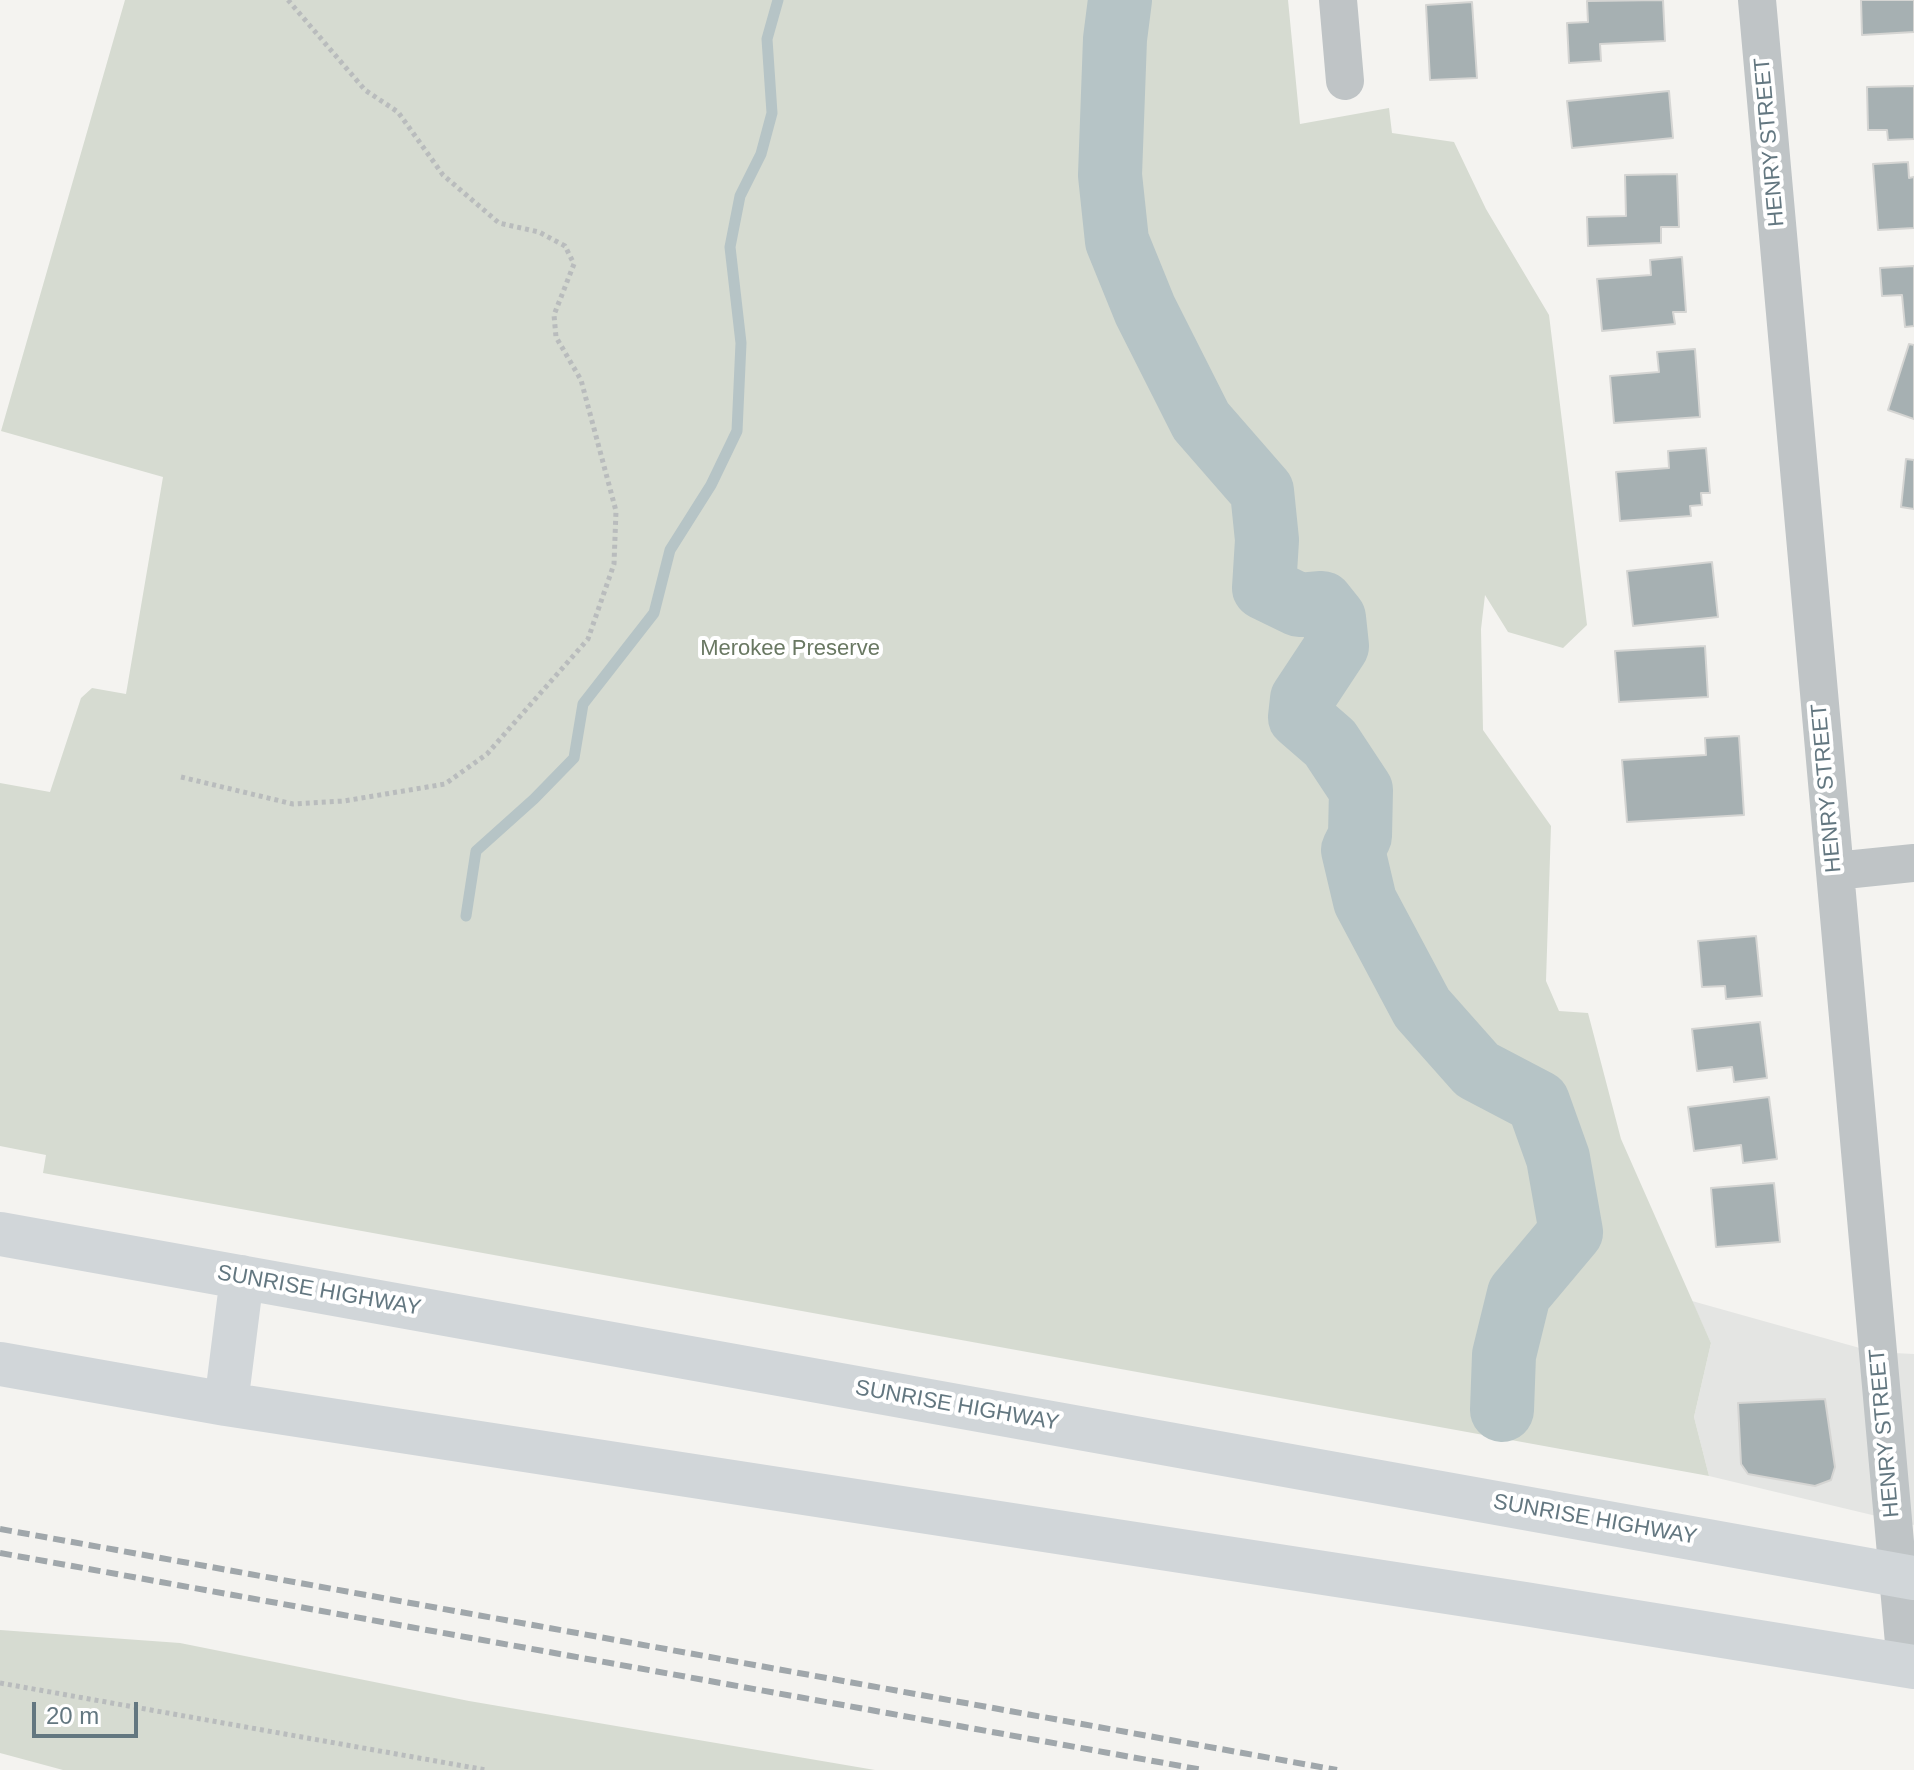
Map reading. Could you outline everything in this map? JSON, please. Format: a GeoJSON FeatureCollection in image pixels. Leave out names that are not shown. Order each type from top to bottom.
{"type":"FeatureCollection","features":[{"type":"Feature","properties":{"kind":"highway","name":"SUNRISE HIGHWAY"},"geometry":{"type":"LineString","coordinates":[[0,1234],[1906,1577]]}},
{"type":"Feature","properties":{"kind":"highway"},"geometry":{"type":"LineString","coordinates":[[226,1404],[242,1277]]}},
{"type":"Feature","properties":{"kind":"highway"},"geometry":{"type":"LineString","coordinates":[[0,1364],[226,1404],[1540,1606],[1910,1666]]}},
{"type":"Feature","properties":{"kind":"street"},"geometry":{"type":"LineString","coordinates":[[1338,0],[1345,81]]}},
{"type":"Feature","properties":{"kind":"street","name":"HENRY STREET"},"geometry":{"type":"LineString","coordinates":[[1757,0],[1835,871],[1906,1577],[1910,1666]]}},
{"type":"Feature","properties":{"kind":"street"},"geometry":{"type":"LineString","coordinates":[[1835,871],[1914,863]]}},
{"type":"Feature","properties":{"kind":"path"},"geometry":{"type":"LineString","coordinates":[[181,777],[293,804],[344,801],[445,784],[487,754],[588,639],[614,564],[616,511],[581,380],[556,337],[554,315],[574,264],[565,246],[539,232],[499,223],[443,175],[398,112],[365,90],[288,0]]}},
{"type":"Feature","properties":{"kind":"path"},"geometry":{"type":"LineString","coordinates":[[0,1683],[486,1770]]}},
{"type":"Feature","properties":{"kind":"shaded area"},"geometry":{"type":"Polygon","coordinates":[[[1692,1301],[1874,1352],[1914,1354],[1914,1525],[1709,1476],[1694,1417],[1711,1343],[1692,1301]]]}},
{"type":"Feature","properties":{"kind":"green space","name":"Merokee Preserve"},"geometry":{"type":"Polygon","coordinates":[[[125,0],[1288,0],[1300,124],[1389,108],[1392,133],[1454,142],[1486,209],[1549,315],[1587,625],[1563,648],[1508,632],[1485,595],[1481,629],[1483,730],[1551,826],[1546,981],[1559,1011],[1588,1013],[1621,1139],[1711,1343],[1694,1417],[1709,1476],[43,1173],[46,1155],[0,1146],[0,783],[50,792],[81,698],[92,688],[126,694],[163,477],[1,431],[125,0]]]}},
{"type":"Feature","properties":{"kind":"green space"},"geometry":{"type":"Polygon","coordinates":[[[0,1630],[180,1643],[469,1701],[875,1770],[63,1770],[0,1753],[0,1630]]]}},
{"type":"Feature","properties":{"kind":"building"},"geometry":{"type":"Polygon","coordinates":[[[1663,0],[1665,41],[1600,44],[1601,61],[1569,63],[1567,23],[1588,22],[1587,1],[1663,0]]]}},
{"type":"Feature","properties":{"kind":"building"},"geometry":{"type":"Polygon","coordinates":[[[1861,0],[1914,0],[1914,32],[1862,35],[1861,0]]]}},
{"type":"Feature","properties":{"kind":"building"},"geometry":{"type":"Polygon","coordinates":[[[1472,2],[1477,78],[1430,80],[1426,5],[1472,2]]]}},
{"type":"Feature","properties":{"kind":"building"},"geometry":{"type":"Polygon","coordinates":[[[1914,86],[1914,139],[1888,140],[1887,130],[1868,130],[1867,87],[1914,86]]]}},
{"type":"Feature","properties":{"kind":"building"},"geometry":{"type":"Polygon","coordinates":[[[1669,91],[1673,138],[1572,148],[1567,101],[1669,91]]]}},
{"type":"Feature","properties":{"kind":"building"},"geometry":{"type":"Polygon","coordinates":[[[1908,162],[1909,178],[1914,177],[1914,228],[1878,230],[1873,164],[1908,162]]]}},
{"type":"Feature","properties":{"kind":"building"},"geometry":{"type":"Polygon","coordinates":[[[1677,174],[1679,227],[1661,227],[1661,243],[1588,246],[1587,217],[1626,216],[1625,175],[1677,174]]]}},
{"type":"Feature","properties":{"kind":"building"},"geometry":{"type":"Polygon","coordinates":[[[1682,257],[1686,312],[1673,312],[1675,324],[1602,331],[1597,279],[1651,275],[1650,260],[1682,257]]]}},
{"type":"Feature","properties":{"kind":"building"},"geometry":{"type":"Polygon","coordinates":[[[1914,266],[1914,326],[1905,327],[1902,295],[1882,296],[1880,268],[1914,266]]]}},
{"type":"Feature","properties":{"kind":"building"},"geometry":{"type":"Polygon","coordinates":[[[1909,344],[1914,345],[1914,419],[1888,410],[1909,344]]]}},
{"type":"Feature","properties":{"kind":"building"},"geometry":{"type":"Polygon","coordinates":[[[1695,349],[1700,417],[1614,423],[1610,376],[1659,372],[1657,352],[1695,349]]]}},
{"type":"Feature","properties":{"kind":"building"},"geometry":{"type":"Polygon","coordinates":[[[1706,448],[1710,493],[1701,493],[1702,505],[1690,506],[1691,516],[1620,521],[1616,472],[1669,468],[1668,451],[1706,448]]]}},
{"type":"Feature","properties":{"kind":"building"},"geometry":{"type":"Polygon","coordinates":[[[1906,459],[1914,460],[1914,509],[1901,507],[1906,459]]]}},
{"type":"Feature","properties":{"kind":"building"},"geometry":{"type":"Polygon","coordinates":[[[1712,562],[1718,617],[1633,626],[1627,571],[1712,562]]]}},
{"type":"Feature","properties":{"kind":"building"},"geometry":{"type":"Polygon","coordinates":[[[1705,646],[1708,697],[1619,702],[1615,651],[1705,646]]]}},
{"type":"Feature","properties":{"kind":"building"},"geometry":{"type":"Polygon","coordinates":[[[1739,736],[1744,815],[1627,822],[1622,760],[1706,755],[1705,738],[1739,736]]]}},
{"type":"Feature","properties":{"kind":"building"},"geometry":{"type":"Polygon","coordinates":[[[1756,936],[1762,996],[1726,999],[1725,986],[1702,987],[1698,941],[1756,936]]]}},
{"type":"Feature","properties":{"kind":"building"},"geometry":{"type":"Polygon","coordinates":[[[1760,1022],[1767,1078],[1734,1082],[1732,1067],[1697,1071],[1692,1029],[1760,1022]]]}},
{"type":"Feature","properties":{"kind":"building"},"geometry":{"type":"Polygon","coordinates":[[[1769,1097],[1777,1159],[1743,1163],[1741,1145],[1694,1151],[1688,1107],[1769,1097]]]}},
{"type":"Feature","properties":{"kind":"building"},"geometry":{"type":"Polygon","coordinates":[[[1774,1183],[1780,1242],[1716,1247],[1711,1188],[1774,1183]]]}},
{"type":"Feature","properties":{"kind":"building"},"geometry":{"type":"Polygon","coordinates":[[[1825,1399],[1835,1467],[1831,1480],[1815,1486],[1748,1474],[1741,1464],[1738,1403],[1825,1399]]]}},
{"type":"Feature","properties":{"kind":"waterway"},"geometry":{"type":"LineString","coordinates":[[466,916],[476,851],[574,758],[583,704],[654,613],[670,550],[711,485],[737,431],[741,343],[730,247],[740,196],[761,154],[772,113],[767,39],[778,0]]}},
{"type":"Feature","properties":{"kind":"waterway"},"geometry":{"type":"LineString","coordinates":[[1120,0],[1115,39],[1110,175],[1117,241],[1145,310],[1201,421],[1262,491],[1267,540],[1264,588],[1299,605],[1322,603],[1334,618],[1337,646],[1302,699],[1300,717],[1330,743],[1361,790],[1360,836],[1353,850],[1365,901],[1422,1008],[1477,1070],[1538,1102],[1558,1158],[1571,1232],[1519,1294],[1504,1355],[1502,1410]]}},
{"type":"Feature","properties":{"kind":"railway"},"geometry":{"type":"LineString","coordinates":[[0,1529],[1337,1770]]}},
{"type":"Feature","properties":{"kind":"railway"},"geometry":{"type":"LineString","coordinates":[[0,1553],[1203,1770]]}}]}
